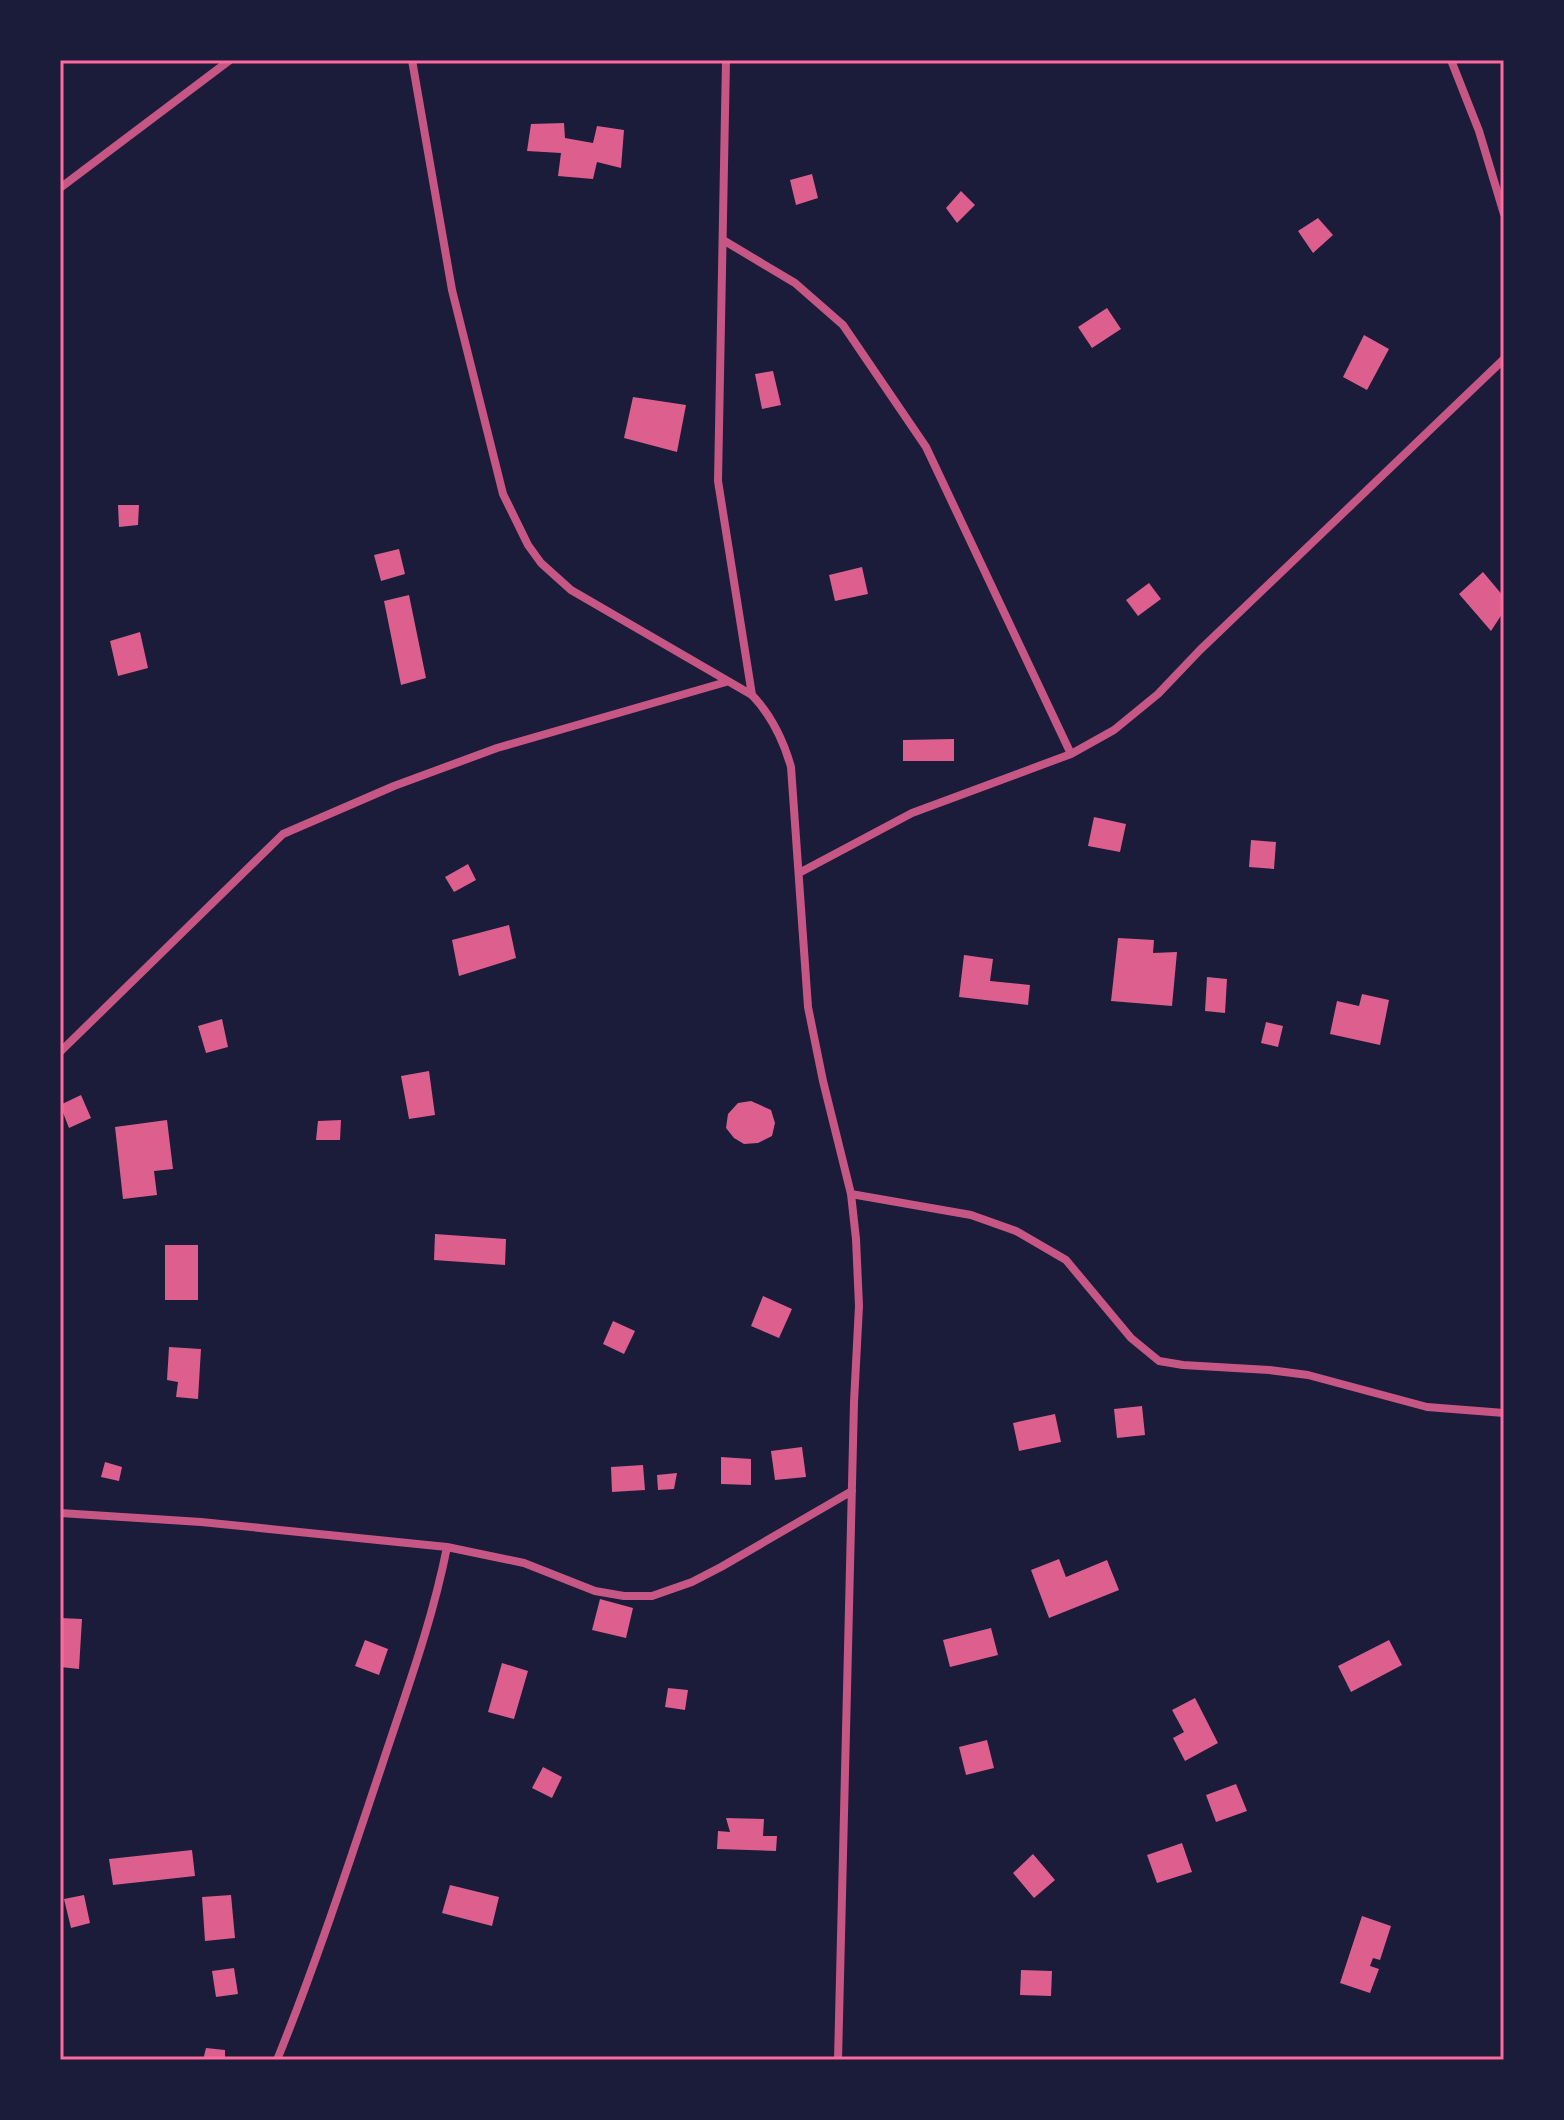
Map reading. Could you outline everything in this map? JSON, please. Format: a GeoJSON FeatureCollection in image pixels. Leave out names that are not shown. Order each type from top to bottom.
{"type":"FeatureCollection","features":[{"type":"Feature","properties":{"kind":"street"},"geometry":{"type":"LineString","coordinates":[[60,188],[230,60]]}},
{"type":"Feature","properties":{"kind":"street"},"geometry":{"type":"LineString","coordinates":[[412,60],[452,290],[503,494],[528,545],[541,563],[571,590],[752,695],[767,711],[784,742],[791,767],[808,1007],[851,1194],[859,1306],[838,2060]]}},
{"type":"Feature","properties":{"kind":"street"},"geometry":{"type":"LineString","coordinates":[[726,60],[718,481],[752,695]]}},
{"type":"Feature","properties":{"kind":"street"},"geometry":{"type":"LineString","coordinates":[[1451,60],[1479,131],[1504,214]]}},
{"type":"Feature","properties":{"kind":"street"},"geometry":{"type":"LineString","coordinates":[[723,240],[795,283],[843,325],[918,435],[1071,754]]}},
{"type":"Feature","properties":{"kind":"street"},"geometry":{"type":"LineString","coordinates":[[799,873],[912,813],[1071,754],[1114,730],[1158,694],[1504,359]]}},
{"type":"Feature","properties":{"kind":"street"},"geometry":{"type":"LineString","coordinates":[[60,1052],[283,834],[394,786],[497,748],[726,682]]}},
{"type":"Feature","properties":{"kind":"street"},"geometry":{"type":"LineString","coordinates":[[851,1194],[971,1215],[1016,1231],[1066,1260],[1131,1338],[1159,1361],[1295,1373],[1427,1407],[1504,1413]]}},
{"type":"Feature","properties":{"kind":"street"},"geometry":{"type":"LineString","coordinates":[[60,1513],[201,1522],[447,1547],[524,1563],[595,1591],[624,1596],[652,1596],[692,1582],[721,1567],[852,1491]]}},
{"type":"Feature","properties":{"kind":"street"},"geometry":{"type":"LineString","coordinates":[[277,2060],[315,1966],[408,1687],[439,1588],[447,1547]]}},
{"type":"Feature","properties":{"kind":"building"},"geometry":{"type":"Polygon","coordinates":[[[564,123],[565,138],[593,143],[597,126],[624,130],[621,168],[597,162],[593,179],[558,176],[561,153],[527,151],[531,124],[564,123]]]}},
{"type":"Feature","properties":{"kind":"building"},"geometry":{"type":"Polygon","coordinates":[[[812,174],[818,198],[796,205],[790,180],[812,174]]]}},
{"type":"Feature","properties":{"kind":"building"},"geometry":{"type":"Polygon","coordinates":[[[961,191],[975,205],[957,223],[946,208],[961,191]]]}},
{"type":"Feature","properties":{"kind":"building"},"geometry":{"type":"Polygon","coordinates":[[[1318,218],[1333,235],[1313,253],[1298,231],[1318,218]]]}},
{"type":"Feature","properties":{"kind":"building"},"geometry":{"type":"Polygon","coordinates":[[[1107,308],[1121,329],[1092,348],[1078,327],[1107,308]]]}},
{"type":"Feature","properties":{"kind":"building"},"geometry":{"type":"Polygon","coordinates":[[[1364,335],[1389,349],[1367,390],[1343,377],[1364,335]]]}},
{"type":"Feature","properties":{"kind":"building"},"geometry":{"type":"Polygon","coordinates":[[[773,371],[781,405],[762,409],[755,374],[773,371]]]}},
{"type":"Feature","properties":{"kind":"building"},"geometry":{"type":"Polygon","coordinates":[[[633,397],[686,405],[677,452],[624,438],[633,397]]]}},
{"type":"Feature","properties":{"kind":"building"},"geometry":{"type":"Polygon","coordinates":[[[118,505],[139,505],[138,525],[119,527],[118,505]]]}},
{"type":"Feature","properties":{"kind":"building"},"geometry":{"type":"Polygon","coordinates":[[[399,549],[405,574],[381,581],[374,555],[399,549]]]}},
{"type":"Feature","properties":{"kind":"building"},"geometry":{"type":"Polygon","coordinates":[[[862,567],[868,594],[835,601],[829,575],[862,567]]]}},
{"type":"Feature","properties":{"kind":"building"},"geometry":{"type":"Polygon","coordinates":[[[1483,572],[1504,597],[1504,611],[1491,631],[1459,594],[1483,572]]]}},
{"type":"Feature","properties":{"kind":"building"},"geometry":{"type":"Polygon","coordinates":[[[1149,583],[1161,599],[1138,616],[1126,600],[1149,583]]]}},
{"type":"Feature","properties":{"kind":"building"},"geometry":{"type":"Polygon","coordinates":[[[409,595],[426,678],[401,685],[384,601],[409,595]]]}},
{"type":"Feature","properties":{"kind":"building"},"geometry":{"type":"Polygon","coordinates":[[[140,632],[148,668],[118,676],[110,641],[140,632]]]}},
{"type":"Feature","properties":{"kind":"building"},"geometry":{"type":"Polygon","coordinates":[[[954,739],[954,761],[903,761],[903,740],[954,739]]]}},
{"type":"Feature","properties":{"kind":"building"},"geometry":{"type":"Polygon","coordinates":[[[1094,817],[1126,824],[1120,852],[1088,846],[1094,817]]]}},
{"type":"Feature","properties":{"kind":"building"},"geometry":{"type":"Polygon","coordinates":[[[1251,840],[1276,842],[1274,869],[1249,867],[1251,840]]]}},
{"type":"Feature","properties":{"kind":"building"},"geometry":{"type":"Polygon","coordinates":[[[468,864],[476,880],[454,892],[445,877],[468,864]]]}},
{"type":"Feature","properties":{"kind":"building"},"geometry":{"type":"Polygon","coordinates":[[[509,925],[516,958],[459,976],[452,940],[509,925]]]}},
{"type":"Feature","properties":{"kind":"building"},"geometry":{"type":"Polygon","coordinates":[[[1118,938],[1154,940],[1153,953],[1177,952],[1172,1006],[1111,1001],[1118,938]]]}},
{"type":"Feature","properties":{"kind":"building"},"geometry":{"type":"Polygon","coordinates":[[[964,955],[993,959],[990,981],[1030,985],[1028,1005],[959,997],[964,955]]]}},
{"type":"Feature","properties":{"kind":"building"},"geometry":{"type":"Polygon","coordinates":[[[1207,977],[1227,979],[1225,1013],[1205,1011],[1207,977]]]}},
{"type":"Feature","properties":{"kind":"building"},"geometry":{"type":"Polygon","coordinates":[[[1362,994],[1389,1000],[1380,1045],[1330,1034],[1337,1001],[1359,1006],[1362,994]]]}},
{"type":"Feature","properties":{"kind":"building"},"geometry":{"type":"Polygon","coordinates":[[[222,1019],[228,1047],[206,1053],[198,1026],[222,1019]]]}},
{"type":"Feature","properties":{"kind":"building"},"geometry":{"type":"Polygon","coordinates":[[[1266,1022],[1283,1026],[1278,1047],[1261,1043],[1266,1022]]]}},
{"type":"Feature","properties":{"kind":"building"},"geometry":{"type":"Polygon","coordinates":[[[429,1071],[435,1115],[409,1119],[401,1076],[429,1071]]]}},
{"type":"Feature","properties":{"kind":"building"},"geometry":{"type":"Polygon","coordinates":[[[81,1095],[91,1118],[69,1128],[60,1105],[81,1095]]]}},
{"type":"Feature","properties":{"kind":"building"},"geometry":{"type":"Polygon","coordinates":[[[751,1101],[771,1110],[775,1123],[772,1136],[758,1143],[744,1144],[726,1128],[728,1114],[738,1103],[751,1101]]]}},
{"type":"Feature","properties":{"kind":"building"},"geometry":{"type":"Polygon","coordinates":[[[167,1120],[173,1169],[154,1171],[157,1195],[123,1199],[115,1127],[167,1120]]]}},
{"type":"Feature","properties":{"kind":"building"},"geometry":{"type":"Polygon","coordinates":[[[341,1120],[340,1140],[316,1140],[318,1121],[341,1120]]]}},
{"type":"Feature","properties":{"kind":"building"},"geometry":{"type":"Polygon","coordinates":[[[435,1234],[506,1239],[505,1265],[434,1260],[435,1234]]]}},
{"type":"Feature","properties":{"kind":"building"},"geometry":{"type":"Polygon","coordinates":[[[165,1245],[198,1245],[198,1300],[165,1300],[165,1245]]]}},
{"type":"Feature","properties":{"kind":"building"},"geometry":{"type":"Polygon","coordinates":[[[763,1296],[792,1309],[779,1338],[751,1326],[763,1296]]]}},
{"type":"Feature","properties":{"kind":"building"},"geometry":{"type":"Polygon","coordinates":[[[613,1321],[635,1331],[624,1354],[603,1344],[613,1321]]]}},
{"type":"Feature","properties":{"kind":"building"},"geometry":{"type":"Polygon","coordinates":[[[169,1347],[201,1349],[198,1399],[176,1397],[178,1382],[167,1380],[169,1347]]]}},
{"type":"Feature","properties":{"kind":"building"},"geometry":{"type":"Polygon","coordinates":[[[1142,1406],[1145,1435],[1117,1438],[1114,1409],[1142,1406]]]}},
{"type":"Feature","properties":{"kind":"building"},"geometry":{"type":"Polygon","coordinates":[[[1055,1414],[1061,1442],[1019,1451],[1013,1423],[1055,1414]]]}},
{"type":"Feature","properties":{"kind":"building"},"geometry":{"type":"Polygon","coordinates":[[[802,1447],[806,1477],[775,1480],[771,1451],[802,1447]]]}},
{"type":"Feature","properties":{"kind":"building"},"geometry":{"type":"Polygon","coordinates":[[[721,1457],[751,1459],[751,1485],[721,1484],[721,1457]]]}},
{"type":"Feature","properties":{"kind":"building"},"geometry":{"type":"Polygon","coordinates":[[[105,1462],[122,1467],[119,1481],[101,1477],[105,1462]]]}},
{"type":"Feature","properties":{"kind":"building"},"geometry":{"type":"Polygon","coordinates":[[[643,1465],[645,1490],[612,1492],[611,1467],[643,1465]]]}},
{"type":"Feature","properties":{"kind":"building"},"geometry":{"type":"Polygon","coordinates":[[[677,1473],[674,1489],[658,1490],[657,1475],[677,1473]]]}},
{"type":"Feature","properties":{"kind":"building"},"geometry":{"type":"Polygon","coordinates":[[[1059,1559],[1066,1577],[1107,1560],[1119,1590],[1049,1618],[1031,1570],[1059,1559]]]}},
{"type":"Feature","properties":{"kind":"building"},"geometry":{"type":"Polygon","coordinates":[[[600,1599],[633,1608],[626,1638],[592,1630],[600,1599]]]}},
{"type":"Feature","properties":{"kind":"building"},"geometry":{"type":"Polygon","coordinates":[[[60,1618],[82,1619],[79,1669],[60,1667],[60,1618]]]}},
{"type":"Feature","properties":{"kind":"building"},"geometry":{"type":"Polygon","coordinates":[[[991,1628],[998,1655],[950,1667],[943,1640],[991,1628]]]}},
{"type":"Feature","properties":{"kind":"building"},"geometry":{"type":"Polygon","coordinates":[[[365,1640],[388,1649],[379,1675],[355,1666],[365,1640]]]}},
{"type":"Feature","properties":{"kind":"building"},"geometry":{"type":"Polygon","coordinates":[[[1389,1640],[1402,1665],[1351,1692],[1338,1666],[1389,1640]]]}},
{"type":"Feature","properties":{"kind":"building"},"geometry":{"type":"Polygon","coordinates":[[[502,1663],[528,1671],[514,1719],[488,1712],[502,1663]]]}},
{"type":"Feature","properties":{"kind":"building"},"geometry":{"type":"Polygon","coordinates":[[[668,1688],[688,1690],[685,1710],[665,1707],[668,1688]]]}},
{"type":"Feature","properties":{"kind":"building"},"geometry":{"type":"Polygon","coordinates":[[[1195,1698],[1218,1743],[1185,1761],[1173,1738],[1184,1732],[1172,1710],[1195,1698]]]}},
{"type":"Feature","properties":{"kind":"building"},"geometry":{"type":"Polygon","coordinates":[[[987,1740],[994,1768],[966,1775],[959,1747],[987,1740]]]}},
{"type":"Feature","properties":{"kind":"building"},"geometry":{"type":"Polygon","coordinates":[[[543,1767],[562,1777],[552,1798],[532,1788],[543,1767]]]}},
{"type":"Feature","properties":{"kind":"building"},"geometry":{"type":"Polygon","coordinates":[[[1236,1784],[1247,1811],[1216,1822],[1206,1795],[1236,1784]]]}},
{"type":"Feature","properties":{"kind":"building"},"geometry":{"type":"Polygon","coordinates":[[[726,1818],[764,1819],[763,1836],[777,1836],[776,1851],[717,1849],[718,1831],[730,1832],[726,1818]]]}},
{"type":"Feature","properties":{"kind":"building"},"geometry":{"type":"Polygon","coordinates":[[[1182,1843],[1192,1872],[1157,1883],[1147,1855],[1182,1843]]]}},
{"type":"Feature","properties":{"kind":"building"},"geometry":{"type":"Polygon","coordinates":[[[192,1850],[195,1876],[113,1885],[109,1859],[192,1850]]]}},
{"type":"Feature","properties":{"kind":"building"},"geometry":{"type":"Polygon","coordinates":[[[1033,1854],[1055,1880],[1034,1898],[1013,1873],[1033,1854]]]}},
{"type":"Feature","properties":{"kind":"building"},"geometry":{"type":"Polygon","coordinates":[[[450,1885],[499,1897],[492,1926],[442,1913],[450,1885]]]}},
{"type":"Feature","properties":{"kind":"building"},"geometry":{"type":"Polygon","coordinates":[[[84,1895],[90,1923],[71,1928],[64,1899],[84,1895]]]}},
{"type":"Feature","properties":{"kind":"building"},"geometry":{"type":"Polygon","coordinates":[[[231,1895],[235,1938],[205,1941],[202,1897],[231,1895]]]}},
{"type":"Feature","properties":{"kind":"building"},"geometry":{"type":"Polygon","coordinates":[[[1362,1916],[1391,1926],[1380,1960],[1373,1958],[1370,1966],[1379,1969],[1370,1993],[1340,1983],[1362,1916]]]}},
{"type":"Feature","properties":{"kind":"building"},"geometry":{"type":"Polygon","coordinates":[[[234,1968],[238,1994],[216,1997],[212,1971],[234,1968]]]}},
{"type":"Feature","properties":{"kind":"building"},"geometry":{"type":"Polygon","coordinates":[[[1021,1970],[1052,1971],[1051,1996],[1020,1995],[1021,1970]]]}},
{"type":"Feature","properties":{"kind":"building"},"geometry":{"type":"Polygon","coordinates":[[[206,2048],[225,2050],[225,2060],[203,2060],[206,2048]]]}}]}
